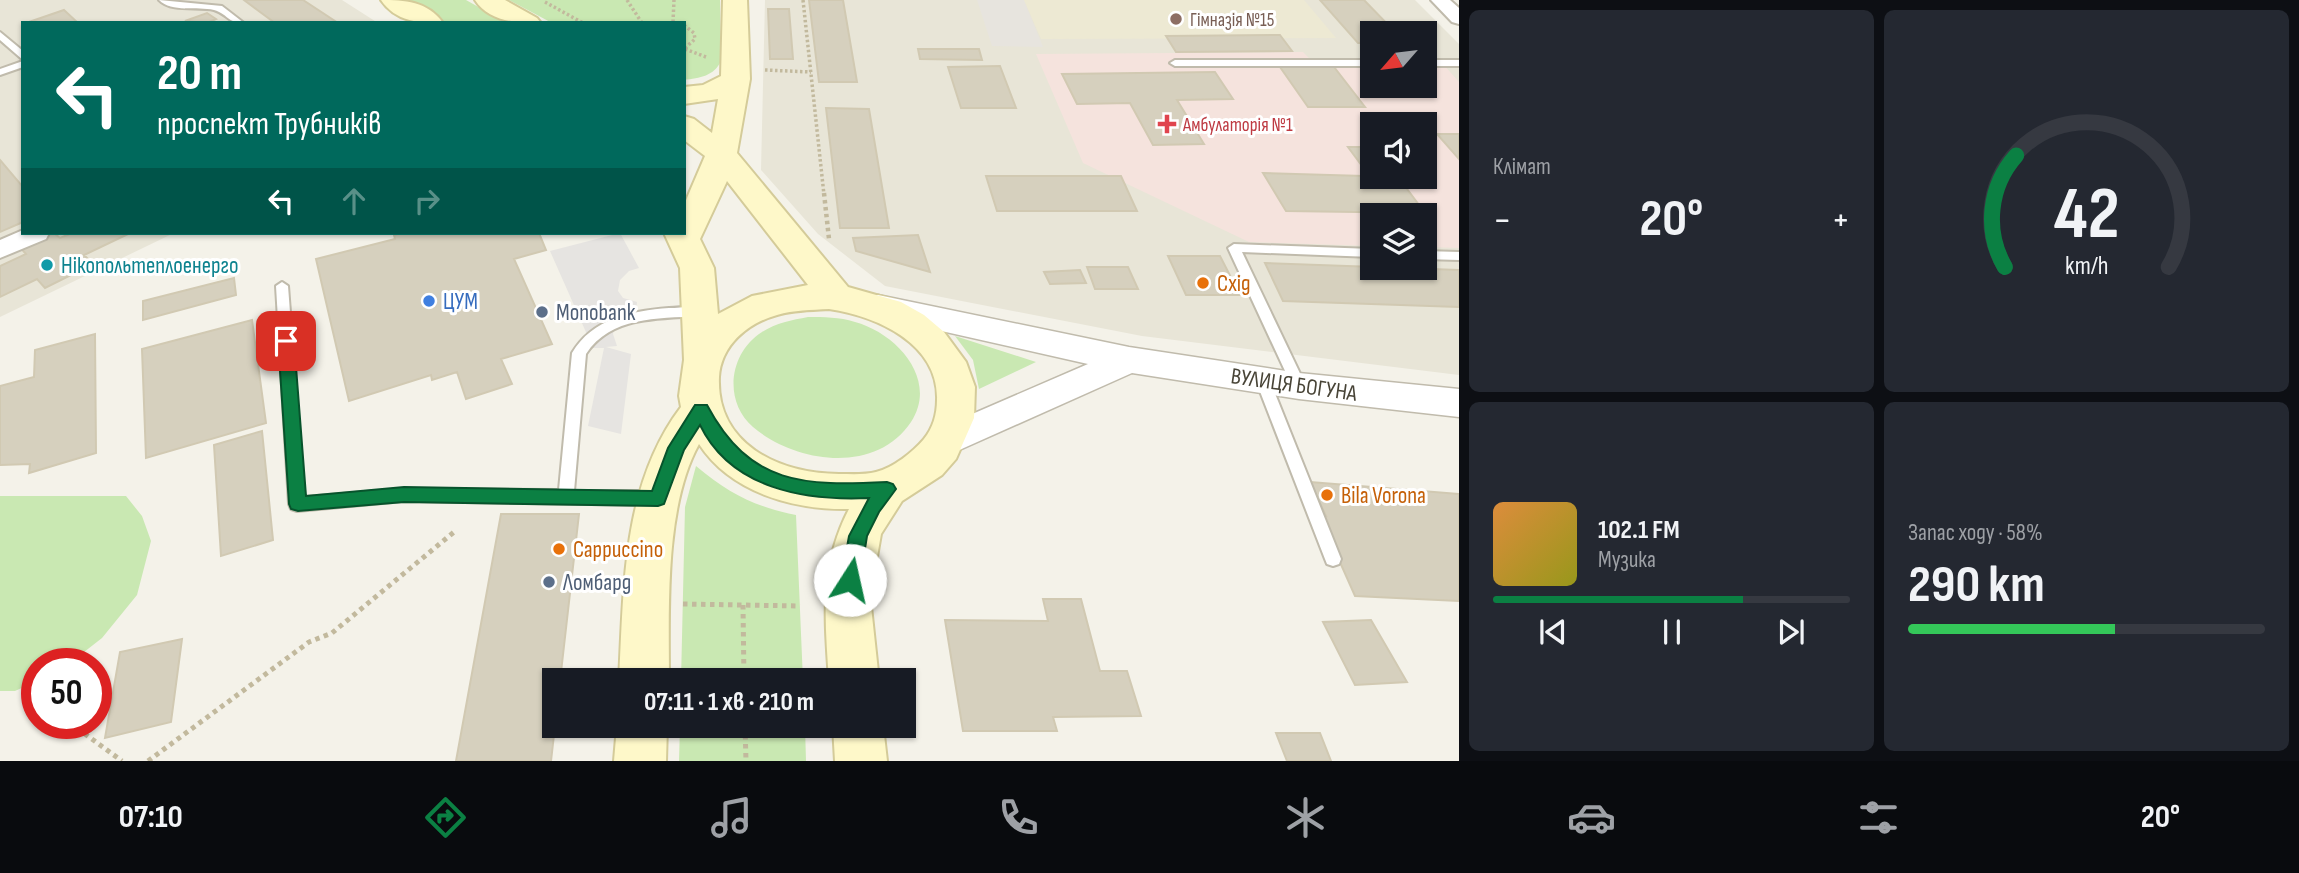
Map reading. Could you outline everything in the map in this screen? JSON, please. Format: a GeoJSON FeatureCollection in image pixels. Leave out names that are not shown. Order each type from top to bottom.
{"type":"FeatureCollection","features":[{"type":"Feature","properties":{"kind":"main road"},"geometry":{"type":"LineString","coordinates":[[393,0],[427,21]]}},
{"type":"Feature","properties":{"kind":"main road"},"geometry":{"type":"LineString","coordinates":[[487,0],[524,21]]}},
{"type":"Feature","properties":{"kind":"main road"},"geometry":{"type":"LineString","coordinates":[[686,230],[722,154],[748,75],[735,0]]}},
{"type":"Feature","properties":{"kind":"main road"},"geometry":{"type":"LineString","coordinates":[[686,96],[710,93],[748,75]]}},
{"type":"Feature","properties":{"kind":"main road"},"geometry":{"type":"LineString","coordinates":[[686,127],[722,154],[836,296]]}},
{"type":"Feature","properties":{"kind":"main road"},"geometry":{"type":"LineString","coordinates":[[683,236],[697,268],[703,360],[698,384],[701,410],[711,431],[728,451],[749,468],[776,481],[806,490],[887,489]]}},
{"type":"Feature","properties":{"kind":"main road"},"geometry":{"type":"LineString","coordinates":[[703,360],[715,338],[747,312],[789,298],[836,296],[878,306],[907,320],[930,339],[947,362],[956,388],[956,415],[946,441],[927,463],[887,489],[872,507],[858,536],[847,601],[853,668]]}},
{"type":"Feature","properties":{"kind":"main road"},"geometry":{"type":"LineString","coordinates":[[645,668],[650,531],[658,498],[676,448],[701,410]]}},
{"type":"Feature","properties":{"kind":"main road"},"geometry":{"type":"LineString","coordinates":[[640,761],[641,738]]}},
{"type":"Feature","properties":{"kind":"main road"},"geometry":{"type":"LineString","coordinates":[[859,738],[861,761]]}},
{"type":"Feature","properties":{"kind":"street"},"geometry":{"type":"LineString","coordinates":[[1440,0],[1459,18]]}},
{"type":"Feature","properties":{"kind":"street"},"geometry":{"type":"LineString","coordinates":[[0,250],[33,235]]}},
{"type":"Feature","properties":{"kind":"street","name":"ВУЛИЦЯ БОГУНА"},"geometry":{"type":"LineString","coordinates":[[878,306],[1129,360],[1298,386],[1459,403]]}},
{"type":"Feature","properties":{"kind":"street"},"geometry":{"type":"LineString","coordinates":[[946,441],[1129,360]]}},
{"type":"Feature","properties":{"kind":"lane"},"geometry":{"type":"LineString","coordinates":[[164,0],[167,3],[219,8],[237,21]]}},
{"type":"Feature","properties":{"kind":"lane"},"geometry":{"type":"LineString","coordinates":[[0,35],[21,55]]}},
{"type":"Feature","properties":{"kind":"lane"},"geometry":{"type":"LineString","coordinates":[[1175,63],[1360,63]]}},
{"type":"Feature","properties":{"kind":"lane"},"geometry":{"type":"LineString","coordinates":[[1437,63],[1459,63]]}},
{"type":"Feature","properties":{"kind":"lane"},"geometry":{"type":"LineString","coordinates":[[0,72],[21,65]]}},
{"type":"Feature","properties":{"kind":"lane"},"geometry":{"type":"LineString","coordinates":[[1298,386],[1234,248],[1360,253]]}},
{"type":"Feature","properties":{"kind":"lane"},"geometry":{"type":"LineString","coordinates":[[1437,255],[1459,256]]}},
{"type":"Feature","properties":{"kind":"lane"},"geometry":{"type":"LineString","coordinates":[[282,286],[298,504],[404,495],[658,498]]}},
{"type":"Feature","properties":{"kind":"lane"},"geometry":{"type":"LineString","coordinates":[[566,497],[579,353],[586,339],[604,326],[623,319],[700,311]]}},
{"type":"Feature","properties":{"kind":"lane"},"geometry":{"type":"LineString","coordinates":[[1263,381],[1333,559]]}},
{"type":"Feature","properties":{"kind":"path"},"geometry":{"type":"LineString","coordinates":[[541,0],[579,21]]}},
{"type":"Feature","properties":{"kind":"path"},"geometry":{"type":"LineString","coordinates":[[627,0],[641,21]]}},
{"type":"Feature","properties":{"kind":"path"},"geometry":{"type":"LineString","coordinates":[[674,0],[674,21]]}},
{"type":"Feature","properties":{"kind":"path"},"geometry":{"type":"LineString","coordinates":[[803,0],[829,239]]}},
{"type":"Feature","properties":{"kind":"path"},"geometry":{"type":"LineString","coordinates":[[686,27],[694,33],[695,38],[686,48]]}},
{"type":"Feature","properties":{"kind":"path"},"geometry":{"type":"LineString","coordinates":[[686,49],[697,54]]}},
{"type":"Feature","properties":{"kind":"path"},"geometry":{"type":"LineString","coordinates":[[748,75],[811,72]]}},
{"type":"Feature","properties":{"kind":"path"},"geometry":{"type":"LineString","coordinates":[[148,761],[309,642],[332,633],[454,532]]}},
{"type":"Feature","properties":{"kind":"path"},"geometry":{"type":"LineString","coordinates":[[683,604],[800,606]]}},
{"type":"Feature","properties":{"kind":"path"},"geometry":{"type":"LineString","coordinates":[[743,605],[744,668]]}},
{"type":"Feature","properties":{"kind":"path"},"geometry":{"type":"LineString","coordinates":[[745,738],[746,761]]}},
{"type":"Feature","properties":{"kind":"path"},"geometry":{"type":"LineString","coordinates":[[92,739],[122,761]]}},
{"type":"Feature","properties":{"kind":"shaded area"},"geometry":{"type":"Polygon","coordinates":[[[0,0],[342,0],[375,21],[21,21],[21,235],[170,235],[0,317],[0,0]]]}},
{"type":"Feature","properties":{"kind":"shaded area"},"geometry":{"type":"Polygon","coordinates":[[[765,0],[1415,0],[1436,21],[1360,21],[1360,98],[1437,98],[1437,22],[1459,44],[1459,375],[1142,336],[885,286],[818,234],[761,170],[765,0]]]}},
{"type":"Feature","properties":{"kind":"shaded area"},"geometry":{"type":"Polygon","coordinates":[[[977,0],[1024,0],[1043,47],[992,46],[977,0]]]}},
{"type":"Feature","properties":{"kind":"shaded area","name":"Гімназія №15"},"geometry":{"type":"Polygon","coordinates":[[[1024,0],[1304,0],[1336,38],[1041,39],[1024,0]]]}},
{"type":"Feature","properties":{"kind":"shaded area"},"geometry":{"type":"Polygon","coordinates":[[[1303,52],[1314,63],[1360,63],[1360,98],[1437,98],[1437,63],[1442,63],[1459,82],[1459,248],[1437,247],[1437,203],[1360,203],[1360,246],[1249,242],[1083,163],[1036,54],[1303,52]]]}},
{"type":"Feature","properties":{"kind":"shaded area"},"geometry":{"type":"Polygon","coordinates":[[[621,235],[639,268],[629,271],[620,280],[618,291],[623,298],[637,302],[636,314],[615,326],[613,334],[617,346],[606,347],[631,354],[621,434],[588,426],[604,348],[593,348],[550,251],[621,235]]]}},
{"type":"Feature","properties":{"kind":"green space"},"geometry":{"type":"Polygon","coordinates":[[[407,0],[466,0],[503,21],[443,21],[407,0]]]}},
{"type":"Feature","properties":{"kind":"green space"},"geometry":{"type":"Polygon","coordinates":[[[509,0],[720,0],[721,61],[710,73],[686,80],[686,21],[548,21],[509,0]]]}},
{"type":"Feature","properties":{"kind":"green space"},"geometry":{"type":"Polygon","coordinates":[[[808,317],[843,319],[870,328],[885,336],[909,360],[920,390],[918,406],[911,422],[896,439],[877,450],[857,456],[835,458],[812,455],[790,449],[770,439],[743,416],[734,391],[734,378],[742,352],[767,329],[808,317]]]}},
{"type":"Feature","properties":{"kind":"green space"},"geometry":{"type":"Polygon","coordinates":[[[955,336],[1036,362],[979,389],[973,360],[955,336]]]}},
{"type":"Feature","properties":{"kind":"green space"},"geometry":{"type":"Polygon","coordinates":[[[696,466],[743,498],[796,515],[802,668],[681,668],[685,507],[696,466]]]}},
{"type":"Feature","properties":{"kind":"green space"},"geometry":{"type":"Polygon","coordinates":[[[0,496],[126,496],[142,516],[151,541],[137,595],[102,638],[89,648],[21,648],[21,688],[0,691],[0,496]]]}},
{"type":"Feature","properties":{"kind":"green space"},"geometry":{"type":"Polygon","coordinates":[[[680,738],[805,738],[806,761],[679,761],[680,738]]]}},
{"type":"Feature","properties":{"kind":"building"},"geometry":{"type":"Polygon","coordinates":[[[244,0],[303,0],[335,21],[272,21],[244,0]]]}},
{"type":"Feature","properties":{"kind":"building"},"geometry":{"type":"Polygon","coordinates":[[[809,0],[843,0],[857,82],[819,82],[809,0]]]}},
{"type":"Feature","properties":{"kind":"building"},"geometry":{"type":"Polygon","coordinates":[[[1320,0],[1364,0],[1384,21],[1360,21],[1358,43],[1320,0]]]}},
{"type":"Feature","properties":{"kind":"building"},"geometry":{"type":"Polygon","coordinates":[[[768,9],[789,9],[793,59],[770,59],[768,9]]]}},
{"type":"Feature","properties":{"kind":"building"},"geometry":{"type":"Polygon","coordinates":[[[64,10],[76,21],[32,21],[64,10]]]}},
{"type":"Feature","properties":{"kind":"building"},"geometry":{"type":"Polygon","coordinates":[[[207,13],[216,19],[212,21],[185,21],[207,13]]]}},
{"type":"Feature","properties":{"kind":"building"},"geometry":{"type":"Polygon","coordinates":[[[1280,35],[1292,51],[1176,52],[1166,36],[1280,35]]]}},
{"type":"Feature","properties":{"kind":"building"},"geometry":{"type":"Polygon","coordinates":[[[918,49],[979,49],[982,60],[920,59],[918,49]]]}},
{"type":"Feature","properties":{"kind":"building"},"geometry":{"type":"Polygon","coordinates":[[[1000,66],[1016,108],[961,108],[948,67],[1000,66]]]}},
{"type":"Feature","properties":{"kind":"building"},"geometry":{"type":"Polygon","coordinates":[[[1280,67],[1334,67],[1365,107],[1308,107],[1280,67]]]}},
{"type":"Feature","properties":{"kind":"building","name":"Амбулаторія №1"},"geometry":{"type":"Polygon","coordinates":[[[1215,72],[1233,99],[1177,100],[1204,144],[1153,145],[1130,103],[1077,104],[1062,74],[1215,72]]]}},
{"type":"Feature","properties":{"kind":"building"},"geometry":{"type":"Polygon","coordinates":[[[826,108],[869,109],[889,228],[840,228],[826,108]]]}},
{"type":"Feature","properties":{"kind":"building"},"geometry":{"type":"Polygon","coordinates":[[[1437,134],[1459,134],[1459,159],[1437,134]]]}},
{"type":"Feature","properties":{"kind":"building"},"geometry":{"type":"Polygon","coordinates":[[[1348,147],[1360,147],[1360,163],[1348,147]]]}},
{"type":"Feature","properties":{"kind":"building"},"geometry":{"type":"Polygon","coordinates":[[[0,160],[21,185],[21,223],[0,232],[0,160]]]}},
{"type":"Feature","properties":{"kind":"building"},"geometry":{"type":"Polygon","coordinates":[[[1263,173],[1360,176],[1360,189],[1407,189],[1418,203],[1360,203],[1360,212],[1286,211],[1263,173]]]}},
{"type":"Feature","properties":{"kind":"building"},"geometry":{"type":"Polygon","coordinates":[[[986,176],[1121,176],[1137,211],[997,211],[986,176]]]}},
{"type":"Feature","properties":{"kind":"building","name":"Нікопольтеплоенерго"},"geometry":{"type":"Polygon","coordinates":[[[43,235],[56,235],[60,238],[67,235],[126,235],[84,255],[93,264],[45,288],[37,279],[0,297],[0,266],[26,254],[19,246],[43,235]]]}},
{"type":"Feature","properties":{"kind":"building","name":"ЦУМ"},"geometry":{"type":"Polygon","coordinates":[[[394,235],[540,235],[546,250],[514,259],[552,344],[501,359],[512,384],[466,399],[457,372],[432,380],[431,375],[349,401],[316,259],[395,239],[394,235]]]}},
{"type":"Feature","properties":{"kind":"building"},"geometry":{"type":"Polygon","coordinates":[[[918,235],[930,272],[856,251],[853,238],[918,235]]]}},
{"type":"Feature","properties":{"kind":"building"},"geometry":{"type":"Polygon","coordinates":[[[1168,256],[1220,256],[1240,295],[1186,295],[1168,256]]]}},
{"type":"Feature","properties":{"kind":"building"},"geometry":{"type":"Polygon","coordinates":[[[1265,263],[1360,266],[1360,280],[1437,280],[1437,269],[1459,270],[1459,307],[1283,301],[1265,263]]]}},
{"type":"Feature","properties":{"kind":"building"},"geometry":{"type":"Polygon","coordinates":[[[1087,267],[1128,267],[1138,289],[1095,289],[1087,267]]]}},
{"type":"Feature","properties":{"kind":"building"},"geometry":{"type":"Polygon","coordinates":[[[1080,270],[1086,283],[1050,284],[1044,272],[1080,270]]]}},
{"type":"Feature","properties":{"kind":"building"},"geometry":{"type":"Polygon","coordinates":[[[234,278],[236,295],[143,320],[143,301],[234,278]]]}},
{"type":"Feature","properties":{"kind":"building"},"geometry":{"type":"Polygon","coordinates":[[[252,320],[266,423],[146,458],[142,349],[252,320]]]}},
{"type":"Feature","properties":{"kind":"building"},"geometry":{"type":"Polygon","coordinates":[[[95,334],[96,453],[29,473],[30,464],[0,465],[0,386],[34,377],[35,350],[95,334]]]}},
{"type":"Feature","properties":{"kind":"building"},"geometry":{"type":"Polygon","coordinates":[[[262,431],[273,540],[221,556],[214,445],[262,431]]]}},
{"type":"Feature","properties":{"kind":"building"},"geometry":{"type":"Polygon","coordinates":[[[1310,482],[1459,494],[1459,601],[1355,596],[1319,515],[1326,516],[1310,482]]]}},
{"type":"Feature","properties":{"kind":"building"},"geometry":{"type":"Polygon","coordinates":[[[501,514],[579,514],[561,668],[542,668],[542,738],[554,738],[551,761],[456,761],[501,514]]]}},
{"type":"Feature","properties":{"kind":"building"},"geometry":{"type":"Polygon","coordinates":[[[1043,599],[1081,599],[1100,671],[1127,671],[1141,716],[1053,717],[1057,731],[963,731],[945,620],[1048,621],[1043,599]]]}},
{"type":"Feature","properties":{"kind":"building"},"geometry":{"type":"Polygon","coordinates":[[[1371,620],[1407,682],[1355,685],[1323,622],[1371,620]]]}},
{"type":"Feature","properties":{"kind":"building"},"geometry":{"type":"Polygon","coordinates":[[[182,639],[171,722],[112,736],[112,698],[120,652],[182,639]]]}},
{"type":"Feature","properties":{"kind":"building"},"geometry":{"type":"Polygon","coordinates":[[[1276,733],[1320,733],[1331,761],[1287,761],[1276,733]]]}},
{"type":"Feature","properties":{"kind":"place","name":"Гімназія №15"},"geometry":{"type":"Point","coordinates":[1176,19]}},
{"type":"Feature","properties":{"kind":"place","name":"Амбулаторія №1"},"geometry":{"type":"Point","coordinates":[1167,124]}},
{"type":"Feature","properties":{"kind":"place","name":"Нікопольтеплоенерго"},"geometry":{"type":"Point","coordinates":[47,265]}},
{"type":"Feature","properties":{"kind":"place","name":"Схід"},"geometry":{"type":"Point","coordinates":[1203,283]}},
{"type":"Feature","properties":{"kind":"place","name":"ЦУМ"},"geometry":{"type":"Point","coordinates":[429,301]}},
{"type":"Feature","properties":{"kind":"place","name":"Monobank"},"geometry":{"type":"Point","coordinates":[542,312]}},
{"type":"Feature","properties":{"kind":"place","name":"Bila Vorona"},"geometry":{"type":"Point","coordinates":[1327,495]}},
{"type":"Feature","properties":{"kind":"place","name":"Cappuccino"},"geometry":{"type":"Point","coordinates":[559,549]}},
{"type":"Feature","properties":{"kind":"place","name":"Ломбард"},"geometry":{"type":"Point","coordinates":[549,582]}},
{"type":"Feature","properties":{"kind":"route"},"geometry":{"type":"LineString","coordinates":[[286,341],[298,504],[404,495],[658,498],[676,448],[701,410],[711,431],[728,451],[749,468],[776,481],[806,490],[837,492],[887,489],[872,507],[858,536],[850,580]]}}]}
